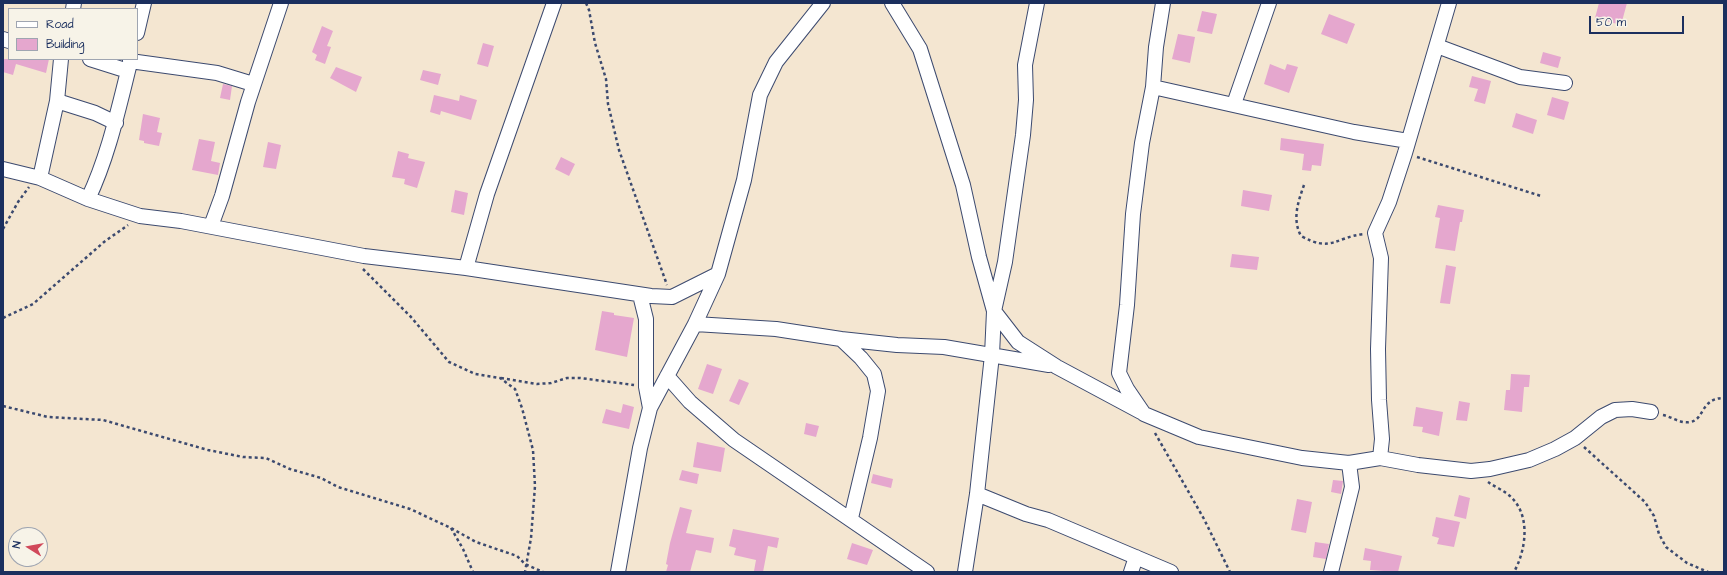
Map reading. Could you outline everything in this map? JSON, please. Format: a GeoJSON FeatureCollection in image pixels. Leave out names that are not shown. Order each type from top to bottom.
{"type":"FeatureCollection","features":[{"type":"Feature","properties":{"kind":"street"},"geometry":{"type":"LineString","coordinates":[[138,29],[144,3]]}},
{"type":"Feature","properties":{"kind":"street"},"geometry":{"type":"LineString","coordinates":[[210,226],[222,196],[253,84],[281,3]]}},
{"type":"Feature","properties":{"kind":"street"},"geometry":{"type":"LineString","coordinates":[[466,268],[487,194],[554,3]]}},
{"type":"Feature","properties":{"kind":"street"},"geometry":{"type":"LineString","coordinates":[[618,572],[640,448],[650,408],[695,324],[718,274],[744,180],[760,95],[776,62],[822,3]]}},
{"type":"Feature","properties":{"kind":"street"},"geometry":{"type":"LineString","coordinates":[[892,3],[920,49],[963,186],[979,257],[994,311],[1018,342],[1057,367],[1144,414],[1199,437],[1302,458],[1349,463],[1380,458],[1418,465],[1470,471],[1490,469],[1529,460],[1555,450],[1615,410],[1632,409],[1651,412]]}},
{"type":"Feature","properties":{"kind":"street"},"geometry":{"type":"LineString","coordinates":[[965,572],[977,494],[992,355],[994,311],[1005,262],[1023,135],[1026,100],[1025,65],[1037,3]]}},
{"type":"Feature","properties":{"kind":"street"},"geometry":{"type":"LineString","coordinates":[[1144,414],[1118,373],[1127,305],[1133,214],[1142,142],[1153,87],[1156,47],[1163,3]]}},
{"type":"Feature","properties":{"kind":"street"},"geometry":{"type":"LineString","coordinates":[[1234,104],[1269,3]]}},
{"type":"Feature","properties":{"kind":"street"},"geometry":{"type":"LineString","coordinates":[[1380,458],[1382,438],[1379,400],[1378,349],[1381,258],[1375,233],[1389,202],[1407,147],[1449,3]]}},
{"type":"Feature","properties":{"kind":"street"},"geometry":{"type":"LineString","coordinates":[[1436,46],[1520,76],[1565,83]]}},
{"type":"Feature","properties":{"kind":"street"},"geometry":{"type":"LineString","coordinates":[[40,178],[56,101],[61,60]]}},
{"type":"Feature","properties":{"kind":"street"},"geometry":{"type":"LineString","coordinates":[[98,60],[217,73],[253,84]]}},
{"type":"Feature","properties":{"kind":"street"},"geometry":{"type":"LineString","coordinates":[[88,199],[101,167],[116,122],[130,64]]}},
{"type":"Feature","properties":{"kind":"street"},"geometry":{"type":"LineString","coordinates":[[1153,87],[1354,132],[1407,147]]}},
{"type":"Feature","properties":{"kind":"street"},"geometry":{"type":"LineString","coordinates":[[56,101],[95,113],[116,122]]}},
{"type":"Feature","properties":{"kind":"street"},"geometry":{"type":"LineString","coordinates":[[3,169],[40,178],[88,199],[140,216],[210,226],[364,256],[466,268],[640,295],[672,297],[718,274]]}},
{"type":"Feature","properties":{"kind":"street"},"geometry":{"type":"LineString","coordinates":[[640,295],[646,319],[646,387],[650,408]]}},
{"type":"Feature","properties":{"kind":"street"},"geometry":{"type":"LineString","coordinates":[[695,324],[776,329],[841,339],[944,347],[1057,367]]}},
{"type":"Feature","properties":{"kind":"street"},"geometry":{"type":"LineString","coordinates":[[841,339],[861,358],[874,374],[878,391],[870,438],[850,518]]}},
{"type":"Feature","properties":{"kind":"street"},"geometry":{"type":"LineString","coordinates":[[668,376],[690,402],[734,440],[927,572]]}},
{"type":"Feature","properties":{"kind":"street"},"geometry":{"type":"LineString","coordinates":[[1332,572],[1352,488],[1349,463]]}},
{"type":"Feature","properties":{"kind":"street"},"geometry":{"type":"LineString","coordinates":[[977,494],[1026,514],[1048,520],[1171,572]]}},
{"type":"Feature","properties":{"kind":"street"},"geometry":{"type":"LineString","coordinates":[[1131,572],[1136,557]]}},
{"type":"Feature","properties":{"kind":"path"},"geometry":{"type":"LineString","coordinates":[[586,3],[589,10],[595,43],[606,79],[608,104],[619,150],[672,297]]}},
{"type":"Feature","properties":{"kind":"path"},"geometry":{"type":"LineString","coordinates":[[1407,147],[1541,196]]}},
{"type":"Feature","properties":{"kind":"path"},"geometry":{"type":"LineString","coordinates":[[3,229],[26,189],[40,178]]}},
{"type":"Feature","properties":{"kind":"path"},"geometry":{"type":"LineString","coordinates":[[1304,185],[1298,201],[1296,215],[1297,228],[1301,236],[1319,244],[1330,244],[1353,235],[1375,233]]}},
{"type":"Feature","properties":{"kind":"path"},"geometry":{"type":"LineString","coordinates":[[3,318],[33,304],[104,242],[140,216]]}},
{"type":"Feature","properties":{"kind":"path"},"geometry":{"type":"LineString","coordinates":[[362,268],[411,317],[449,362],[475,374],[537,384],[551,383],[567,378],[580,378],[646,387]]}},
{"type":"Feature","properties":{"kind":"path"},"geometry":{"type":"LineString","coordinates":[[500,378],[515,389],[522,408],[532,450],[535,503],[525,572]]}},
{"type":"Feature","properties":{"kind":"path"},"geometry":{"type":"LineString","coordinates":[[1651,412],[1682,422],[1690,422],[1695,420],[1710,400],[1724,398]]}},
{"type":"Feature","properties":{"kind":"path"},"geometry":{"type":"LineString","coordinates":[[3,406],[48,417],[103,420],[119,423],[167,439],[208,450],[243,457],[266,458],[290,469],[321,478],[338,487],[410,509],[451,528],[476,542],[517,556],[526,564],[544,572]]}},
{"type":"Feature","properties":{"kind":"path"},"geometry":{"type":"LineString","coordinates":[[1144,414],[1204,519],[1230,572]]}},
{"type":"Feature","properties":{"kind":"path"},"geometry":{"type":"LineString","coordinates":[[1575,438],[1645,502],[1654,516],[1659,534],[1666,547],[1687,563],[1708,572]]}},
{"type":"Feature","properties":{"kind":"path"},"geometry":{"type":"LineString","coordinates":[[1470,471],[1511,497],[1522,512],[1525,536],[1521,559],[1514,572]]}},
{"type":"Feature","properties":{"kind":"path"},"geometry":{"type":"LineString","coordinates":[[451,528],[463,549],[473,572]]}},
{"type":"Feature","properties":{"kind":"building"},"geometry":{"type":"Polygon","coordinates":[[[1599,3],[1627,3],[1621,25],[1595,18],[1599,3]]]}},
{"type":"Feature","properties":{"kind":"building"},"geometry":{"type":"Polygon","coordinates":[[[1202,11],[1217,14],[1212,34],[1197,31],[1202,11]]]}},
{"type":"Feature","properties":{"kind":"building"},"geometry":{"type":"Polygon","coordinates":[[[1329,14],[1355,24],[1347,44],[1321,34],[1329,14]]]}},
{"type":"Feature","properties":{"kind":"building"},"geometry":{"type":"Polygon","coordinates":[[[322,26],[333,31],[327,46],[331,47],[325,64],[315,60],[317,55],[312,52],[322,26]]]}},
{"type":"Feature","properties":{"kind":"building"},"geometry":{"type":"Polygon","coordinates":[[[1178,34],[1195,37],[1190,63],[1172,59],[1178,34]]]}},
{"type":"Feature","properties":{"kind":"building"},"geometry":{"type":"Polygon","coordinates":[[[483,43],[494,46],[488,67],[477,64],[483,43]]]}},
{"type":"Feature","properties":{"kind":"building"},"geometry":{"type":"Polygon","coordinates":[[[1543,52],[1561,57],[1558,68],[1540,63],[1543,52]]]}},
{"type":"Feature","properties":{"kind":"building"},"geometry":{"type":"Polygon","coordinates":[[[3,59],[49,60],[46,73],[16,64],[13,75],[3,72],[3,59]]]}},
{"type":"Feature","properties":{"kind":"building"},"geometry":{"type":"Polygon","coordinates":[[[1270,64],[1285,70],[1287,64],[1298,67],[1289,93],[1264,84],[1270,64]]]}},
{"type":"Feature","properties":{"kind":"building"},"geometry":{"type":"Polygon","coordinates":[[[336,67],[362,77],[356,92],[330,78],[336,67]]]}},
{"type":"Feature","properties":{"kind":"building"},"geometry":{"type":"Polygon","coordinates":[[[423,70],[441,74],[438,85],[420,80],[423,70]]]}},
{"type":"Feature","properties":{"kind":"building"},"geometry":{"type":"Polygon","coordinates":[[[1472,76],[1491,81],[1485,104],[1474,101],[1478,89],[1469,87],[1472,76]]]}},
{"type":"Feature","properties":{"kind":"building"},"geometry":{"type":"Polygon","coordinates":[[[223,84],[232,86],[230,100],[220,98],[223,84]]]}},
{"type":"Feature","properties":{"kind":"building"},"geometry":{"type":"Polygon","coordinates":[[[434,95],[459,101],[460,95],[477,100],[471,120],[441,111],[440,115],[430,112],[434,95]]]}},
{"type":"Feature","properties":{"kind":"building"},"geometry":{"type":"Polygon","coordinates":[[[1552,97],[1569,102],[1564,120],[1547,115],[1552,97]]]}},
{"type":"Feature","properties":{"kind":"building"},"geometry":{"type":"Polygon","coordinates":[[[1516,113],[1537,120],[1533,134],[1512,127],[1516,113]]]}},
{"type":"Feature","properties":{"kind":"building"},"geometry":{"type":"Polygon","coordinates":[[[143,114],[160,118],[157,132],[162,133],[159,146],[144,143],[144,141],[139,140],[143,114]]]}},
{"type":"Feature","properties":{"kind":"building"},"geometry":{"type":"Polygon","coordinates":[[[1281,138],[1324,144],[1321,166],[1312,165],[1311,171],[1302,170],[1304,154],[1280,150],[1281,138]]]}},
{"type":"Feature","properties":{"kind":"building"},"geometry":{"type":"Polygon","coordinates":[[[199,139],[215,142],[211,161],[220,163],[218,175],[192,170],[199,139]]]}},
{"type":"Feature","properties":{"kind":"building"},"geometry":{"type":"Polygon","coordinates":[[[268,142],[281,145],[276,169],[263,167],[268,142]]]}},
{"type":"Feature","properties":{"kind":"building"},"geometry":{"type":"Polygon","coordinates":[[[398,151],[409,154],[408,158],[425,162],[417,188],[404,184],[405,179],[392,177],[398,151]]]}},
{"type":"Feature","properties":{"kind":"building"},"geometry":{"type":"Polygon","coordinates":[[[561,157],[575,164],[569,176],[555,169],[561,157]]]}},
{"type":"Feature","properties":{"kind":"building"},"geometry":{"type":"Polygon","coordinates":[[[455,190],[468,193],[464,215],[451,212],[455,190]]]}},
{"type":"Feature","properties":{"kind":"building"},"geometry":{"type":"Polygon","coordinates":[[[1243,190],[1272,195],[1269,211],[1241,206],[1243,190]]]}},
{"type":"Feature","properties":{"kind":"building"},"geometry":{"type":"Polygon","coordinates":[[[1438,205],[1464,210],[1462,222],[1460,222],[1455,251],[1435,248],[1440,218],[1435,217],[1438,205]]]}},
{"type":"Feature","properties":{"kind":"building"},"geometry":{"type":"Polygon","coordinates":[[[1232,254],[1259,257],[1257,270],[1230,267],[1232,254]]]}},
{"type":"Feature","properties":{"kind":"building"},"geometry":{"type":"Polygon","coordinates":[[[1446,265],[1456,267],[1450,304],[1440,303],[1446,265]]]}},
{"type":"Feature","properties":{"kind":"building"},"geometry":{"type":"Polygon","coordinates":[[[602,311],[614,313],[614,315],[634,318],[627,357],[595,350],[602,311]]]}},
{"type":"Feature","properties":{"kind":"building"},"geometry":{"type":"Polygon","coordinates":[[[707,364],[722,369],[713,394],[698,389],[707,364]]]}},
{"type":"Feature","properties":{"kind":"building"},"geometry":{"type":"Polygon","coordinates":[[[1511,374],[1530,375],[1529,387],[1524,387],[1522,412],[1504,410],[1506,390],[1510,390],[1511,374]]]}},
{"type":"Feature","properties":{"kind":"building"},"geometry":{"type":"Polygon","coordinates":[[[739,379],[749,383],[739,405],[729,401],[739,379]]]}},
{"type":"Feature","properties":{"kind":"building"},"geometry":{"type":"Polygon","coordinates":[[[1459,401],[1470,403],[1467,421],[1456,420],[1459,401]]]}},
{"type":"Feature","properties":{"kind":"building"},"geometry":{"type":"Polygon","coordinates":[[[623,404],[634,407],[629,429],[602,423],[606,409],[621,413],[623,404]]]}},
{"type":"Feature","properties":{"kind":"building"},"geometry":{"type":"Polygon","coordinates":[[[1416,407],[1443,412],[1439,436],[1422,432],[1423,427],[1413,426],[1416,407]]]}},
{"type":"Feature","properties":{"kind":"building"},"geometry":{"type":"Polygon","coordinates":[[[806,423],[819,426],[816,437],[804,434],[806,423]]]}},
{"type":"Feature","properties":{"kind":"building"},"geometry":{"type":"Polygon","coordinates":[[[697,442],[725,448],[721,472],[693,467],[697,442]]]}},
{"type":"Feature","properties":{"kind":"building"},"geometry":{"type":"Polygon","coordinates":[[[682,470],[699,474],[697,484],[679,480],[682,470]]]}},
{"type":"Feature","properties":{"kind":"building"},"geometry":{"type":"Polygon","coordinates":[[[873,474],[893,479],[891,488],[871,483],[873,474]]]}},
{"type":"Feature","properties":{"kind":"building"},"geometry":{"type":"Polygon","coordinates":[[[1333,480],[1343,481],[1341,494],[1331,492],[1333,480]]]}},
{"type":"Feature","properties":{"kind":"building"},"geometry":{"type":"Polygon","coordinates":[[[1459,495],[1470,498],[1466,519],[1454,516],[1459,495]]]}},
{"type":"Feature","properties":{"kind":"building"},"geometry":{"type":"Polygon","coordinates":[[[1297,499],[1312,502],[1306,533],[1291,530],[1297,499]]]}},
{"type":"Feature","properties":{"kind":"building"},"geometry":{"type":"Polygon","coordinates":[[[680,507],[692,510],[686,533],[714,538],[711,553],[696,550],[690,572],[666,572],[670,543],[680,507]]]}},
{"type":"Feature","properties":{"kind":"building"},"geometry":{"type":"Polygon","coordinates":[[[1436,517],[1460,522],[1454,547],[1437,544],[1439,538],[1432,536],[1436,517]]]}},
{"type":"Feature","properties":{"kind":"building"},"geometry":{"type":"Polygon","coordinates":[[[733,529],[779,538],[777,548],[768,546],[763,572],[754,571],[756,560],[734,555],[736,548],[729,546],[733,529]]]}},
{"type":"Feature","properties":{"kind":"building"},"geometry":{"type":"Polygon","coordinates":[[[1315,542],[1329,544],[1326,559],[1313,557],[1315,542]]]}},
{"type":"Feature","properties":{"kind":"building"},"geometry":{"type":"Polygon","coordinates":[[[852,543],[873,550],[867,565],[847,559],[852,543]]]}},
{"type":"Feature","properties":{"kind":"building"},"geometry":{"type":"Polygon","coordinates":[[[1365,548],[1402,556],[1398,572],[1370,570],[1371,561],[1363,560],[1365,548]]]}}]}
